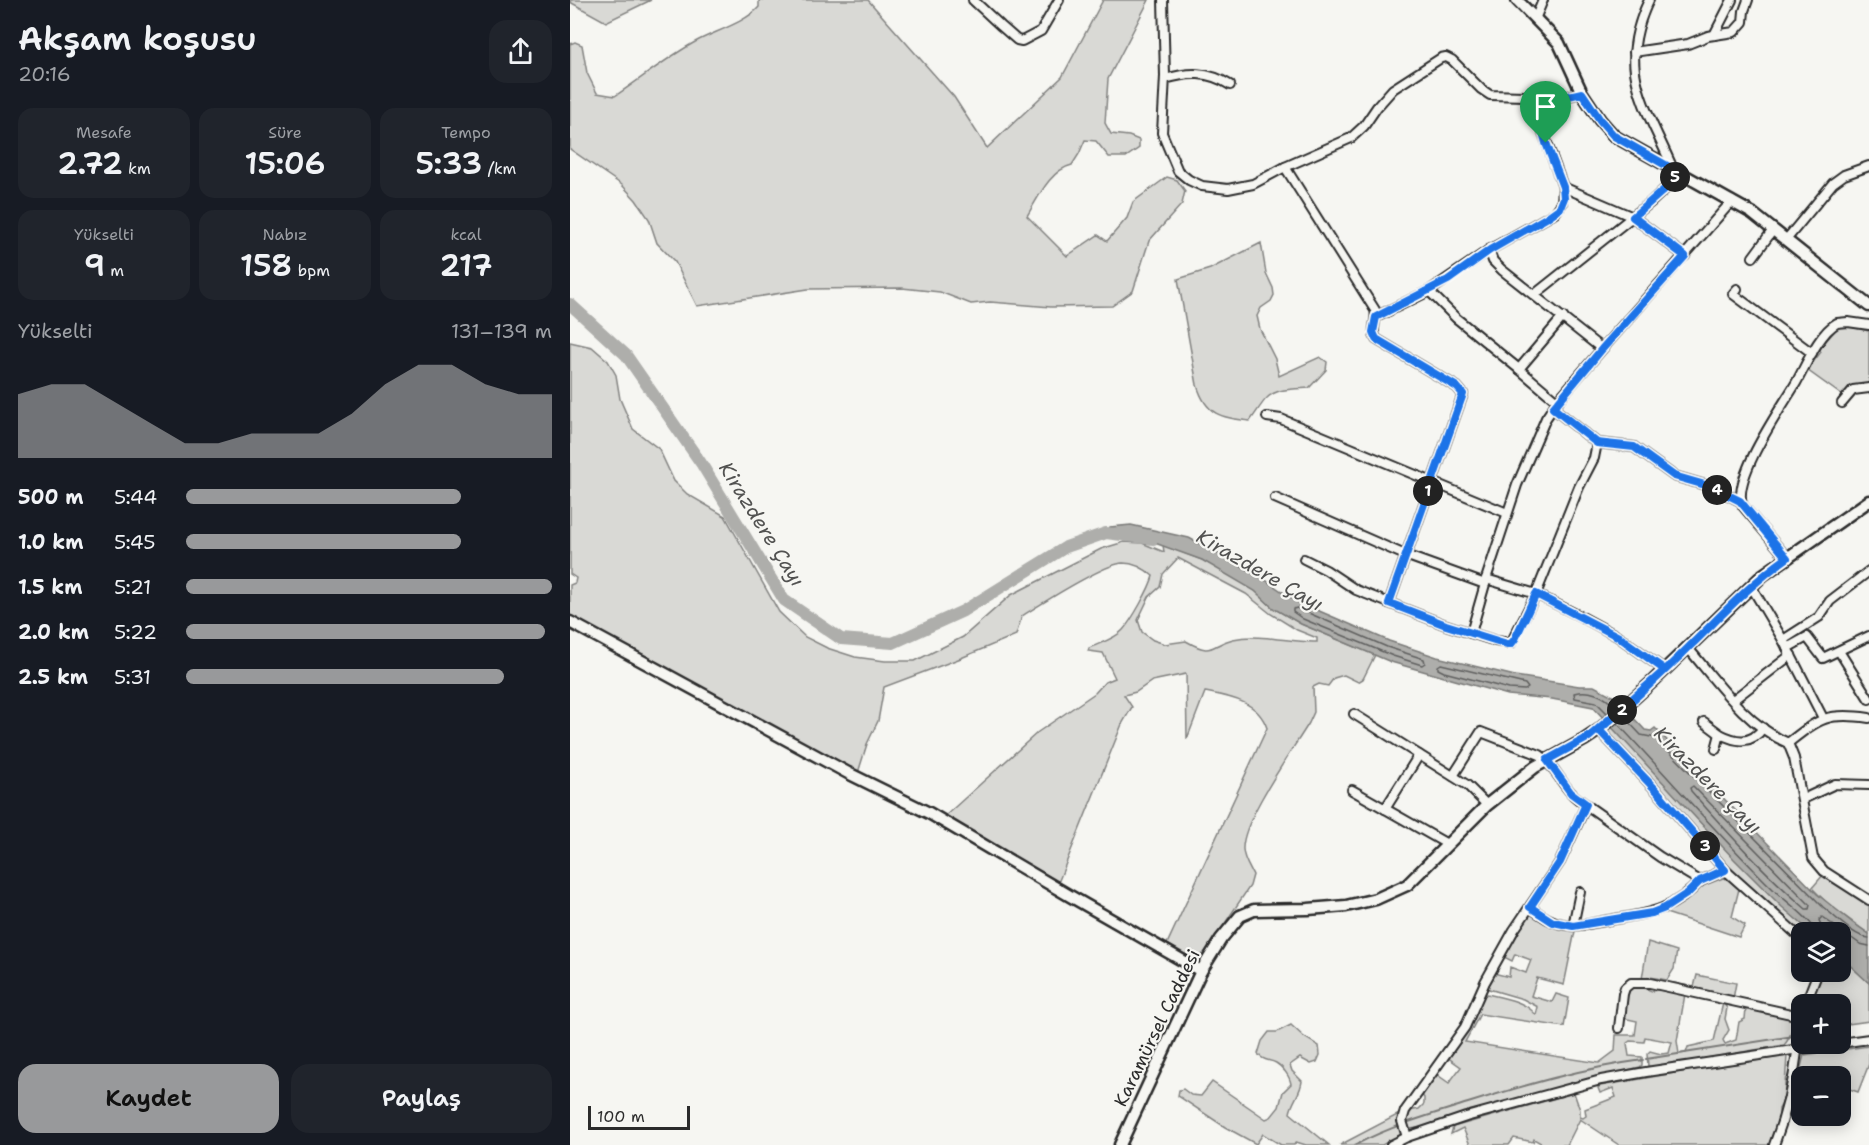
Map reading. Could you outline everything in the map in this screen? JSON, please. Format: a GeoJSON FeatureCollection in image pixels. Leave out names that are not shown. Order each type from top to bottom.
{"type":"FeatureCollection","features":[{"type":"Feature","properties":{"kind":"street"},"geometry":{"type":"LineString","coordinates":[[973,0],[1000,26],[1022,41],[1041,31],[1059,0]]}},
{"type":"Feature","properties":{"kind":"street"},"geometry":{"type":"LineString","coordinates":[[1162,0],[1165,79],[1162,133],[1175,166],[1189,180],[1210,188],[1236,188],[1262,181],[1285,167],[1357,134],[1393,89],[1440,58],[1446,57],[1452,60],[1490,95],[1564,97],[1582,93]]}},
{"type":"Feature","properties":{"kind":"street"},"geometry":{"type":"LineString","coordinates":[[1517,0],[1559,43],[1582,93],[1614,136],[1752,213],[1869,306]]}},
{"type":"Feature","properties":{"kind":"street"},"geometry":{"type":"LineString","coordinates":[[1536,17],[1543,0]]}},
{"type":"Feature","properties":{"kind":"street"},"geometry":{"type":"LineString","coordinates":[[1649,0],[1638,22],[1634,73],[1640,94],[1676,171]]}},
{"type":"Feature","properties":{"kind":"street"},"geometry":{"type":"LineString","coordinates":[[1714,35],[1732,0]]}},
{"type":"Feature","properties":{"kind":"street"},"geometry":{"type":"LineString","coordinates":[[1634,52],[1688,44],[1714,35],[1734,32],[1743,22],[1748,0]]}},
{"type":"Feature","properties":{"kind":"street"},"geometry":{"type":"LineString","coordinates":[[1165,79],[1199,73],[1220,78],[1230,84]]}},
{"type":"Feature","properties":{"kind":"street"},"geometry":{"type":"LineString","coordinates":[[1376,317],[1429,291],[1490,250],[1555,213],[1562,203],[1563,187],[1543,132],[1536,96]]}},
{"type":"Feature","properties":{"kind":"street"},"geometry":{"type":"LineString","coordinates":[[1786,240],[1833,183],[1844,175],[1869,166]]}},
{"type":"Feature","properties":{"kind":"street"},"geometry":{"type":"LineString","coordinates":[[1285,167],[1375,310],[1373,332],[1376,339],[1462,392],[1463,396],[1431,480],[1389,603]]}},
{"type":"Feature","properties":{"kind":"street"},"geometry":{"type":"LineString","coordinates":[[1534,295],[1633,217],[1666,188],[1676,171]]}},
{"type":"Feature","properties":{"kind":"street"},"geometry":{"type":"LineString","coordinates":[[1563,187],[1633,217],[1685,256]]}},
{"type":"Feature","properties":{"kind":"street"},"geometry":{"type":"LineString","coordinates":[[1471,633],[1507,513],[1525,464],[1546,418],[1602,349],[1732,201]]}},
{"type":"Feature","properties":{"kind":"street"},"geometry":{"type":"LineString","coordinates":[[1753,257],[1773,230]]}},
{"type":"Feature","properties":{"kind":"street"},"geometry":{"type":"LineString","coordinates":[[1490,250],[1496,265],[1602,349]]}},
{"type":"Feature","properties":{"kind":"street"},"geometry":{"type":"LineString","coordinates":[[1737,289],[1734,294],[1812,353]]}},
{"type":"Feature","properties":{"kind":"street"},"geometry":{"type":"LineString","coordinates":[[1429,291],[1456,318],[1519,369],[1597,443],[1634,447],[1674,476],[1712,487],[1740,501],[1787,558]]}},
{"type":"Feature","properties":{"kind":"street"},"geometry":{"type":"LineString","coordinates":[[1519,369],[1563,317]]}},
{"type":"Feature","properties":{"kind":"street"},"geometry":{"type":"LineString","coordinates":[[1740,501],[1743,481],[1769,424],[1812,353],[1833,324],[1842,322],[1869,325]]}},
{"type":"Feature","properties":{"kind":"street"},"geometry":{"type":"LineString","coordinates":[[1842,403],[1853,390],[1869,388]]}},
{"type":"Feature","properties":{"kind":"street"},"geometry":{"type":"LineString","coordinates":[[1267,417],[1281,419],[1507,513]]}},
{"type":"Feature","properties":{"kind":"street"},"geometry":{"type":"LineString","coordinates":[[1304,559],[1326,570],[1356,590],[1471,633],[1511,644],[1536,594],[1574,498],[1594,458],[1597,443]]}},
{"type":"Feature","properties":{"kind":"street"},"geometry":{"type":"LineString","coordinates":[[1275,498],[1405,555],[1485,581],[1536,594],[1619,637],[1665,670]]}},
{"type":"Feature","properties":{"kind":"street","name":"Karamürsel Caddesi"},"geometry":{"type":"LineString","coordinates":[[1120,1145],[1201,970],[1233,923],[1248,912],[1324,908],[1362,902],[1386,896],[1407,885],[1487,805],[1523,776],[1599,730],[1665,670],[1751,586],[1869,501]]}},
{"type":"Feature","properties":{"kind":"street"},"geometry":{"type":"LineString","coordinates":[[1783,640],[1819,617],[1830,601],[1869,571]]}},
{"type":"Feature","properties":{"kind":"street"},"geometry":{"type":"LineString","coordinates":[[1751,586],[1783,640],[1823,718]]}},
{"type":"Feature","properties":{"kind":"street"},"geometry":{"type":"LineString","coordinates":[[570,622],[854,776],[929,813],[1201,970]]}},
{"type":"Feature","properties":{"kind":"street"},"geometry":{"type":"LineString","coordinates":[[1733,700],[1807,637],[1822,658],[1869,636]]}},
{"type":"Feature","properties":{"kind":"street"},"geometry":{"type":"LineString","coordinates":[[1688,648],[1733,700],[1763,728],[1788,743],[1794,758],[1803,799],[1810,850],[1816,862],[1824,871],[1869,900]]}},
{"type":"Feature","properties":{"kind":"street"},"geometry":{"type":"LineString","coordinates":[[1839,651],[1869,699]]}},
{"type":"Feature","properties":{"kind":"street"},"geometry":{"type":"LineString","coordinates":[[1354,714],[1453,776],[1474,791],[1487,805]]}},
{"type":"Feature","properties":{"kind":"street"},"geometry":{"type":"LineString","coordinates":[[1788,743],[1823,718],[1854,716],[1869,718]]}},
{"type":"Feature","properties":{"kind":"street"},"geometry":{"type":"LineString","coordinates":[[1704,722],[1729,739],[1745,741],[1755,737],[1763,728]]}},
{"type":"Feature","properties":{"kind":"street"},"geometry":{"type":"LineString","coordinates":[[1599,730],[1657,791],[1725,870],[1791,929]]}},
{"type":"Feature","properties":{"kind":"street"},"geometry":{"type":"LineString","coordinates":[[1453,776],[1481,732],[1533,752],[1547,760],[1571,793],[1660,857],[1700,881]]}},
{"type":"Feature","properties":{"kind":"street"},"geometry":{"type":"LineString","coordinates":[[1716,749],[1720,734]]}},
{"type":"Feature","properties":{"kind":"street"},"geometry":{"type":"LineString","coordinates":[[1385,809],[1419,755]]}},
{"type":"Feature","properties":{"kind":"street"},"geometry":{"type":"LineString","coordinates":[[1803,799],[1835,784],[1869,785]]}},
{"type":"Feature","properties":{"kind":"street"},"geometry":{"type":"LineString","coordinates":[[1352,790],[1447,844]]}},
{"type":"Feature","properties":{"kind":"street"},"geometry":{"type":"LineString","coordinates":[[1391,1145],[1405,1129],[1408,1106],[1466,1027],[1485,982],[1518,924],[1560,862],[1586,804]]}},
{"type":"Feature","properties":{"kind":"street"},"geometry":{"type":"LineString","coordinates":[[1530,907],[1553,922],[1573,926],[1658,911],[1688,893],[1700,881],[1725,870]]}},
{"type":"Feature","properties":{"kind":"street"},"geometry":{"type":"LineString","coordinates":[[1573,926],[1580,892]]}},
{"type":"Feature","properties":{"kind":"street"},"geometry":{"type":"LineString","coordinates":[[1619,1028],[1623,994],[1631,983],[1650,983],[1791,1013]]}},
{"type":"Feature","properties":{"kind":"street"},"geometry":{"type":"LineString","coordinates":[[1851,1042],[1869,1040]]}},
{"type":"Feature","properties":{"kind":"street"},"geometry":{"type":"LineString","coordinates":[[1405,1129],[1466,1117],[1601,1080],[1791,1046]]}},
{"type":"Feature","properties":{"kind":"street"},"geometry":{"type":"LineString","coordinates":[[1774,1145],[1786,1113],[1796,1054]]}},
{"type":"Feature","properties":{"kind":"shaded area"},"geometry":{"type":"Polygon","coordinates":[[[570,0],[651,0],[606,22],[570,0]]]}},
{"type":"Feature","properties":{"kind":"shaded area"},"geometry":{"type":"Polygon","coordinates":[[[759,0],[868,0],[954,97],[987,148],[1062,77],[1103,0],[1149,0],[1108,79],[1105,123],[1111,134],[1129,136],[1139,140],[1139,148],[1126,157],[1109,157],[1096,141],[1085,140],[1072,165],[1064,168],[1051,179],[1027,216],[1067,256],[1098,235],[1107,241],[1127,218],[1133,202],[1167,177],[1177,180],[1185,191],[1182,204],[1149,241],[1133,291],[1112,306],[1051,307],[990,302],[971,304],[940,292],[902,288],[808,289],[697,306],[675,262],[657,243],[649,219],[636,200],[622,185],[570,149],[570,44],[575,42],[582,45],[587,73],[597,93],[615,96],[687,47],[746,17],[759,7],[759,0]]]}},
{"type":"Feature","properties":{"kind":"shaded area"},"geometry":{"type":"Polygon","coordinates":[[[1261,243],[1266,273],[1274,295],[1271,301],[1261,308],[1257,316],[1260,329],[1275,359],[1279,376],[1320,357],[1327,362],[1326,370],[1309,388],[1276,392],[1264,402],[1250,421],[1223,416],[1210,409],[1205,403],[1197,385],[1178,279],[1210,269],[1261,243]]]}},
{"type":"Feature","properties":{"kind":"shaded area"},"geometry":{"type":"Polygon","coordinates":[[[1842,325],[1869,331],[1869,385],[1850,388],[1843,396],[1807,370],[1821,352],[1819,349],[1842,325]]]}},
{"type":"Feature","properties":{"kind":"shaded area"},"geometry":{"type":"Polygon","coordinates":[[[570,342],[592,347],[608,361],[616,375],[620,399],[633,429],[659,449],[674,481],[687,494],[725,516],[779,612],[805,637],[827,648],[855,657],[885,661],[915,661],[963,637],[1011,595],[1101,549],[1124,542],[1142,543],[1164,552],[1163,545],[1202,560],[1231,575],[1255,591],[1273,608],[1301,624],[1375,655],[1363,679],[1358,682],[1344,675],[1334,678],[1328,686],[1319,684],[1313,687],[1314,712],[1309,723],[1259,804],[1245,836],[1243,852],[1253,875],[1250,886],[1205,953],[1190,956],[1167,944],[1267,728],[1263,719],[1250,706],[1233,698],[1205,692],[1187,739],[1186,674],[1152,681],[1136,692],[1124,695],[1132,707],[1122,724],[1058,883],[945,816],[1038,732],[1095,693],[1105,682],[1115,678],[1103,653],[1088,651],[1089,648],[1116,636],[1127,625],[1153,576],[1146,571],[1127,563],[1101,570],[1022,616],[1016,635],[884,687],[878,721],[867,744],[858,773],[570,616],[570,585],[575,583],[576,578],[570,574],[570,342]],[[1178,558],[1163,574],[1160,587],[1149,597],[1138,620],[1142,632],[1153,640],[1165,644],[1186,641],[1207,649],[1225,641],[1244,637],[1317,642],[1317,638],[1297,630],[1271,614],[1246,594],[1178,558]]]}},
{"type":"Feature","properties":{"kind":"shaded area"},"geometry":{"type":"Polygon","coordinates":[[[1612,727],[1734,858],[1800,922],[1791,922],[1736,874],[1606,733],[1612,727]]]}},
{"type":"Feature","properties":{"kind":"shaded area"},"geometry":{"type":"Polygon","coordinates":[[[1823,875],[1869,904],[1869,934],[1827,903],[1812,888],[1823,875]]]}},
{"type":"Feature","properties":{"kind":"shaded area"},"geometry":{"type":"Polygon","coordinates":[[[1723,878],[1739,889],[1732,917],[1745,925],[1739,937],[1666,913],[1705,885],[1723,878]]]}},
{"type":"Feature","properties":{"kind":"shaded area"},"geometry":{"type":"Polygon","coordinates":[[[1529,913],[1555,927],[1575,931],[1564,985],[1537,978],[1531,996],[1552,1002],[1556,994],[1569,998],[1564,1027],[1480,1014],[1465,1042],[1599,1063],[1615,1051],[1616,1035],[1635,1035],[1637,1021],[1623,1018],[1629,989],[1632,986],[1652,991],[1663,989],[1685,994],[1677,1041],[1679,1054],[1686,1053],[1688,1047],[1714,1041],[1723,1003],[1727,1008],[1725,1019],[1729,1030],[1723,1040],[1725,1044],[1736,1040],[1739,1022],[1745,1019],[1746,1008],[1791,1018],[1790,1036],[1784,1045],[1653,1067],[1648,1066],[1647,1054],[1650,1051],[1661,1054],[1669,1053],[1672,1042],[1645,1037],[1644,1042],[1630,1041],[1627,1043],[1629,1056],[1642,1057],[1640,1067],[1409,1129],[1405,1123],[1409,1111],[1419,1109],[1424,1104],[1421,1093],[1436,1074],[1449,1083],[1461,1067],[1447,1057],[1470,1024],[1481,998],[1487,994],[1514,1001],[1526,1006],[1536,1015],[1538,1007],[1523,999],[1489,989],[1487,985],[1494,973],[1509,977],[1510,967],[1526,973],[1531,960],[1515,954],[1512,961],[1504,957],[1529,913]]]}},
{"type":"Feature","properties":{"kind":"shaded area"},"geometry":{"type":"Polygon","coordinates":[[[1648,942],[1677,951],[1674,969],[1667,980],[1650,977],[1642,979],[1648,942]]]}},
{"type":"Feature","properties":{"kind":"shaded area"},"geometry":{"type":"Polygon","coordinates":[[[1851,966],[1869,983],[1869,1021],[1851,1024],[1851,994],[1813,994],[1818,982],[1851,982],[1851,966]]]}},
{"type":"Feature","properties":{"kind":"shaded area"},"geometry":{"type":"Polygon","coordinates":[[[1697,975],[1736,983],[1733,999],[1674,986],[1674,983],[1694,987],[1697,975]]]}},
{"type":"Feature","properties":{"kind":"shaded area"},"geometry":{"type":"Polygon","coordinates":[[[1291,1025],[1304,1037],[1319,1046],[1320,1055],[1317,1062],[1311,1064],[1300,1058],[1290,1065],[1292,1071],[1302,1081],[1290,1113],[1329,1145],[1306,1145],[1296,1142],[1294,1145],[1281,1145],[1263,1134],[1256,1144],[1178,1096],[1179,1090],[1183,1089],[1191,1095],[1201,1096],[1212,1082],[1266,1119],[1271,1117],[1279,1107],[1283,1092],[1291,1084],[1288,1075],[1281,1067],[1258,1054],[1262,1041],[1269,1032],[1277,1032],[1291,1025]]]}},
{"type":"Feature","properties":{"kind":"shaded area"},"geometry":{"type":"Polygon","coordinates":[[[1869,1046],[1869,1064],[1858,1092],[1851,1090],[1851,1066],[1801,1066],[1804,1055],[1851,1054],[1851,1048],[1869,1046]]]}},
{"type":"Feature","properties":{"kind":"shaded area"},"geometry":{"type":"Polygon","coordinates":[[[1787,1056],[1784,1100],[1779,1109],[1779,1118],[1770,1145],[1619,1145],[1580,1119],[1567,1145],[1544,1145],[1534,1139],[1533,1142],[1514,1138],[1509,1145],[1470,1145],[1463,1128],[1451,1134],[1453,1127],[1574,1093],[1580,1117],[1583,1118],[1586,1116],[1585,1109],[1616,1097],[1613,1088],[1600,1093],[1598,1088],[1600,1086],[1787,1056]]]}},
{"type":"Feature","properties":{"kind":"shaded area"},"geometry":{"type":"Polygon","coordinates":[[[1399,1114],[1398,1122],[1403,1134],[1382,1145],[1340,1145],[1399,1114]]]}},
{"type":"Feature","properties":{"kind":"water"},"geometry":{"type":"Polygon","coordinates":[[[1131,525],[1189,538],[1258,575],[1296,601],[1389,641],[1437,657],[1515,676],[1579,686],[1594,686],[1613,696],[1645,730],[1651,731],[1655,728],[1817,894],[1869,934],[1869,983],[1851,966],[1851,922],[1799,922],[1734,859],[1593,707],[1552,699],[1508,695],[1391,662],[1301,624],[1273,608],[1255,591],[1202,560],[1127,533],[1106,533],[1110,527],[1131,525]]]}},
{"type":"Feature","properties":{"kind":"waterway","name":"Kirazdere Çayı"},"geometry":{"type":"LineString","coordinates":[[570,304],[626,355],[701,463],[784,600],[841,639],[893,643],[963,611],[1066,547],[1106,533],[1153,539]]}},
{"type":"Feature","properties":{"kind":"waterway"},"geometry":{"type":"LineString","coordinates":[[1646,1059],[1791,1036]]}},
{"type":"Feature","properties":{"kind":"waterway"},"geometry":{"type":"LineString","coordinates":[[1355,1145],[1410,1121],[1511,1090],[1576,1072],[1643,1060]]}},
{"type":"Feature","properties":{"kind":"route"},"geometry":{"type":"LineString","coordinates":[[1582,93],[1614,136],[1628,146],[1678,172],[1666,188],[1633,217],[1685,256],[1553,408],[1597,443],[1634,447],[1674,476],[1712,487],[1740,501],[1787,558],[1763,575],[1653,682],[1599,730],[1657,791],[1725,870],[1700,881],[1688,893],[1658,911],[1581,926],[1553,922],[1530,907],[1560,862],[1586,804],[1571,793],[1547,760],[1589,737],[1665,670],[1619,637],[1536,594],[1511,644],[1446,625],[1389,603],[1463,394],[1457,387],[1376,339],[1373,332],[1376,317],[1448,280],[1490,250],[1560,208],[1564,198],[1563,187],[1546,143],[1536,96],[1564,97],[1582,93]]}}]}
